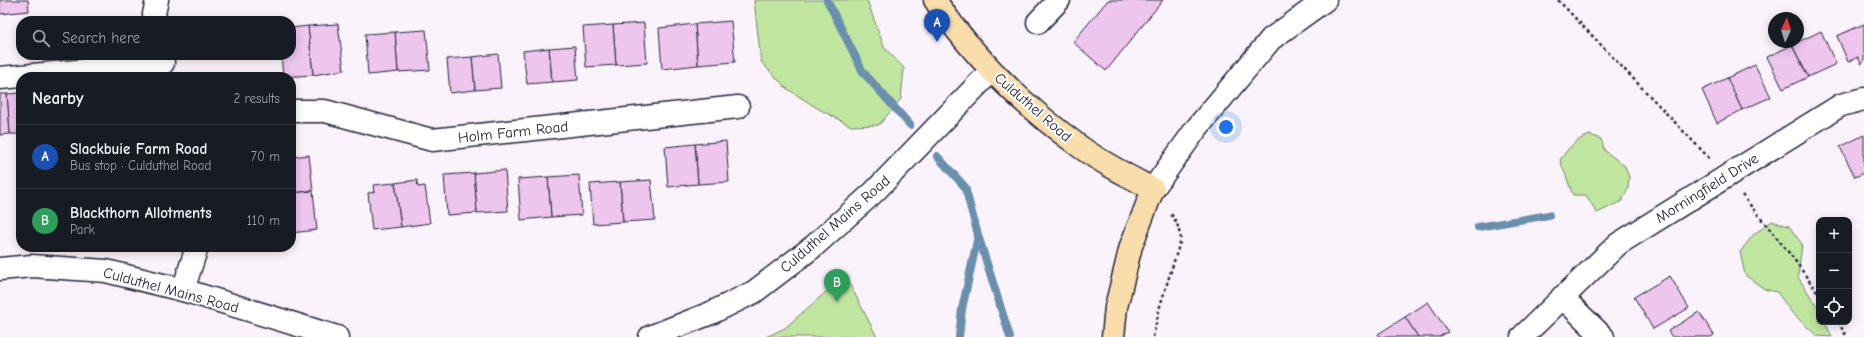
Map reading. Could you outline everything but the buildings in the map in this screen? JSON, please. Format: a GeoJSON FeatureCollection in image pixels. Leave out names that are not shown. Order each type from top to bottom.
{"type":"FeatureCollection","features":[{"type":"Feature","properties":{"kind":"main road","name":"Culduthel Road"},"geometry":{"type":"LineString","coordinates":[[934,0],[991,71],[1031,108],[1080,147],[1153,189]]}},
{"type":"Feature","properties":{"kind":"main road"},"geometry":{"type":"LineString","coordinates":[[1113,337],[1116,307],[1131,246],[1153,189]]}},
{"type":"Feature","properties":{"kind":"street"},"geometry":{"type":"LineString","coordinates":[[155,16],[157,0]]}},
{"type":"Feature","properties":{"kind":"street"},"geometry":{"type":"LineString","coordinates":[[1038,22],[1059,0]]}},
{"type":"Feature","properties":{"kind":"street"},"geometry":{"type":"LineString","coordinates":[[1153,189],[1196,129],[1271,40],[1325,0]]}},
{"type":"Feature","properties":{"kind":"street"},"geometry":{"type":"LineString","coordinates":[[77,72],[166,65]]}},
{"type":"Feature","properties":{"kind":"street","name":"Culduthel Mains Road"},"geometry":{"type":"LineString","coordinates":[[650,337],[711,313],[754,292],[814,246],[874,192],[991,71]]}},
{"type":"Feature","properties":{"kind":"street"},"geometry":{"type":"LineString","coordinates":[[0,78],[16,77]]}},
{"type":"Feature","properties":{"kind":"street","name":"Morningfield Drive"},"geometry":{"type":"LineString","coordinates":[[1522,337],[1618,244],[1727,177],[1791,135],[1842,105],[1864,99]]}},
{"type":"Feature","properties":{"kind":"street","name":"Holm Farm Road"},"geometry":{"type":"LineString","coordinates":[[296,111],[325,111],[432,140],[738,107]]}},
{"type":"Feature","properties":{"kind":"street"},"geometry":{"type":"LineString","coordinates":[[183,290],[195,252]]}},
{"type":"Feature","properties":{"kind":"street","name":"Culduthel Mains Road"},"geometry":{"type":"LineString","coordinates":[[0,268],[32,266],[106,271],[183,290],[338,337]]}},
{"type":"Feature","properties":{"kind":"street"},"geometry":{"type":"LineString","coordinates":[[1562,297],[1603,337]]}},
{"type":"Feature","properties":{"kind":"path"},"geometry":{"type":"LineString","coordinates":[[1558,0],[1727,177],[1794,260],[1816,291]]}},
{"type":"Feature","properties":{"kind":"path"},"geometry":{"type":"LineString","coordinates":[[1153,189],[1177,223],[1181,239],[1160,306],[1153,337]]}},
{"type":"Feature","properties":{"kind":"path"},"geometry":{"type":"LineString","coordinates":[[1840,325],[1847,337]]}},
{"type":"Feature","properties":{"kind":"green space"},"geometry":{"type":"Polygon","coordinates":[[[754,0],[867,0],[884,47],[904,68],[901,99],[879,125],[851,126],[817,108],[786,88],[761,62],[754,0]]]}},
{"type":"Feature","properties":{"kind":"green space"},"geometry":{"type":"Polygon","coordinates":[[[1590,135],[1601,139],[1605,151],[1625,166],[1629,177],[1628,189],[1622,201],[1597,213],[1586,195],[1573,195],[1560,160],[1573,144],[1590,135]]]}},
{"type":"Feature","properties":{"kind":"green space"},"geometry":{"type":"Polygon","coordinates":[[[1772,221],[1789,226],[1802,244],[1798,277],[1816,304],[1816,325],[1826,325],[1832,337],[1817,336],[1792,313],[1777,292],[1764,289],[1745,275],[1740,252],[1754,234],[1772,221]]]}},
{"type":"Feature","properties":{"kind":"green space"},"geometry":{"type":"Polygon","coordinates":[[[845,275],[877,337],[766,337],[785,328],[845,275]]]}},
{"type":"Feature","properties":{"kind":"waterway"},"geometry":{"type":"LineString","coordinates":[[827,0],[863,72],[910,125]]}},
{"type":"Feature","properties":{"kind":"waterway"},"geometry":{"type":"LineString","coordinates":[[937,156],[965,187],[978,235],[1010,337]]}},
{"type":"Feature","properties":{"kind":"waterway"},"geometry":{"type":"LineString","coordinates":[[1478,227],[1549,215]]}},
{"type":"Feature","properties":{"kind":"waterway"},"geometry":{"type":"LineString","coordinates":[[959,337],[962,309],[978,236]]}},
{"type":"Feature","properties":{"kind":"place","name":"Slackbuie Farm Road"},"geometry":{"type":"Point","coordinates":[937,42]}},
{"type":"Feature","properties":{"kind":"place","name":"Blackthorn Allotments"},"geometry":{"type":"Point","coordinates":[837,302]}}]}
